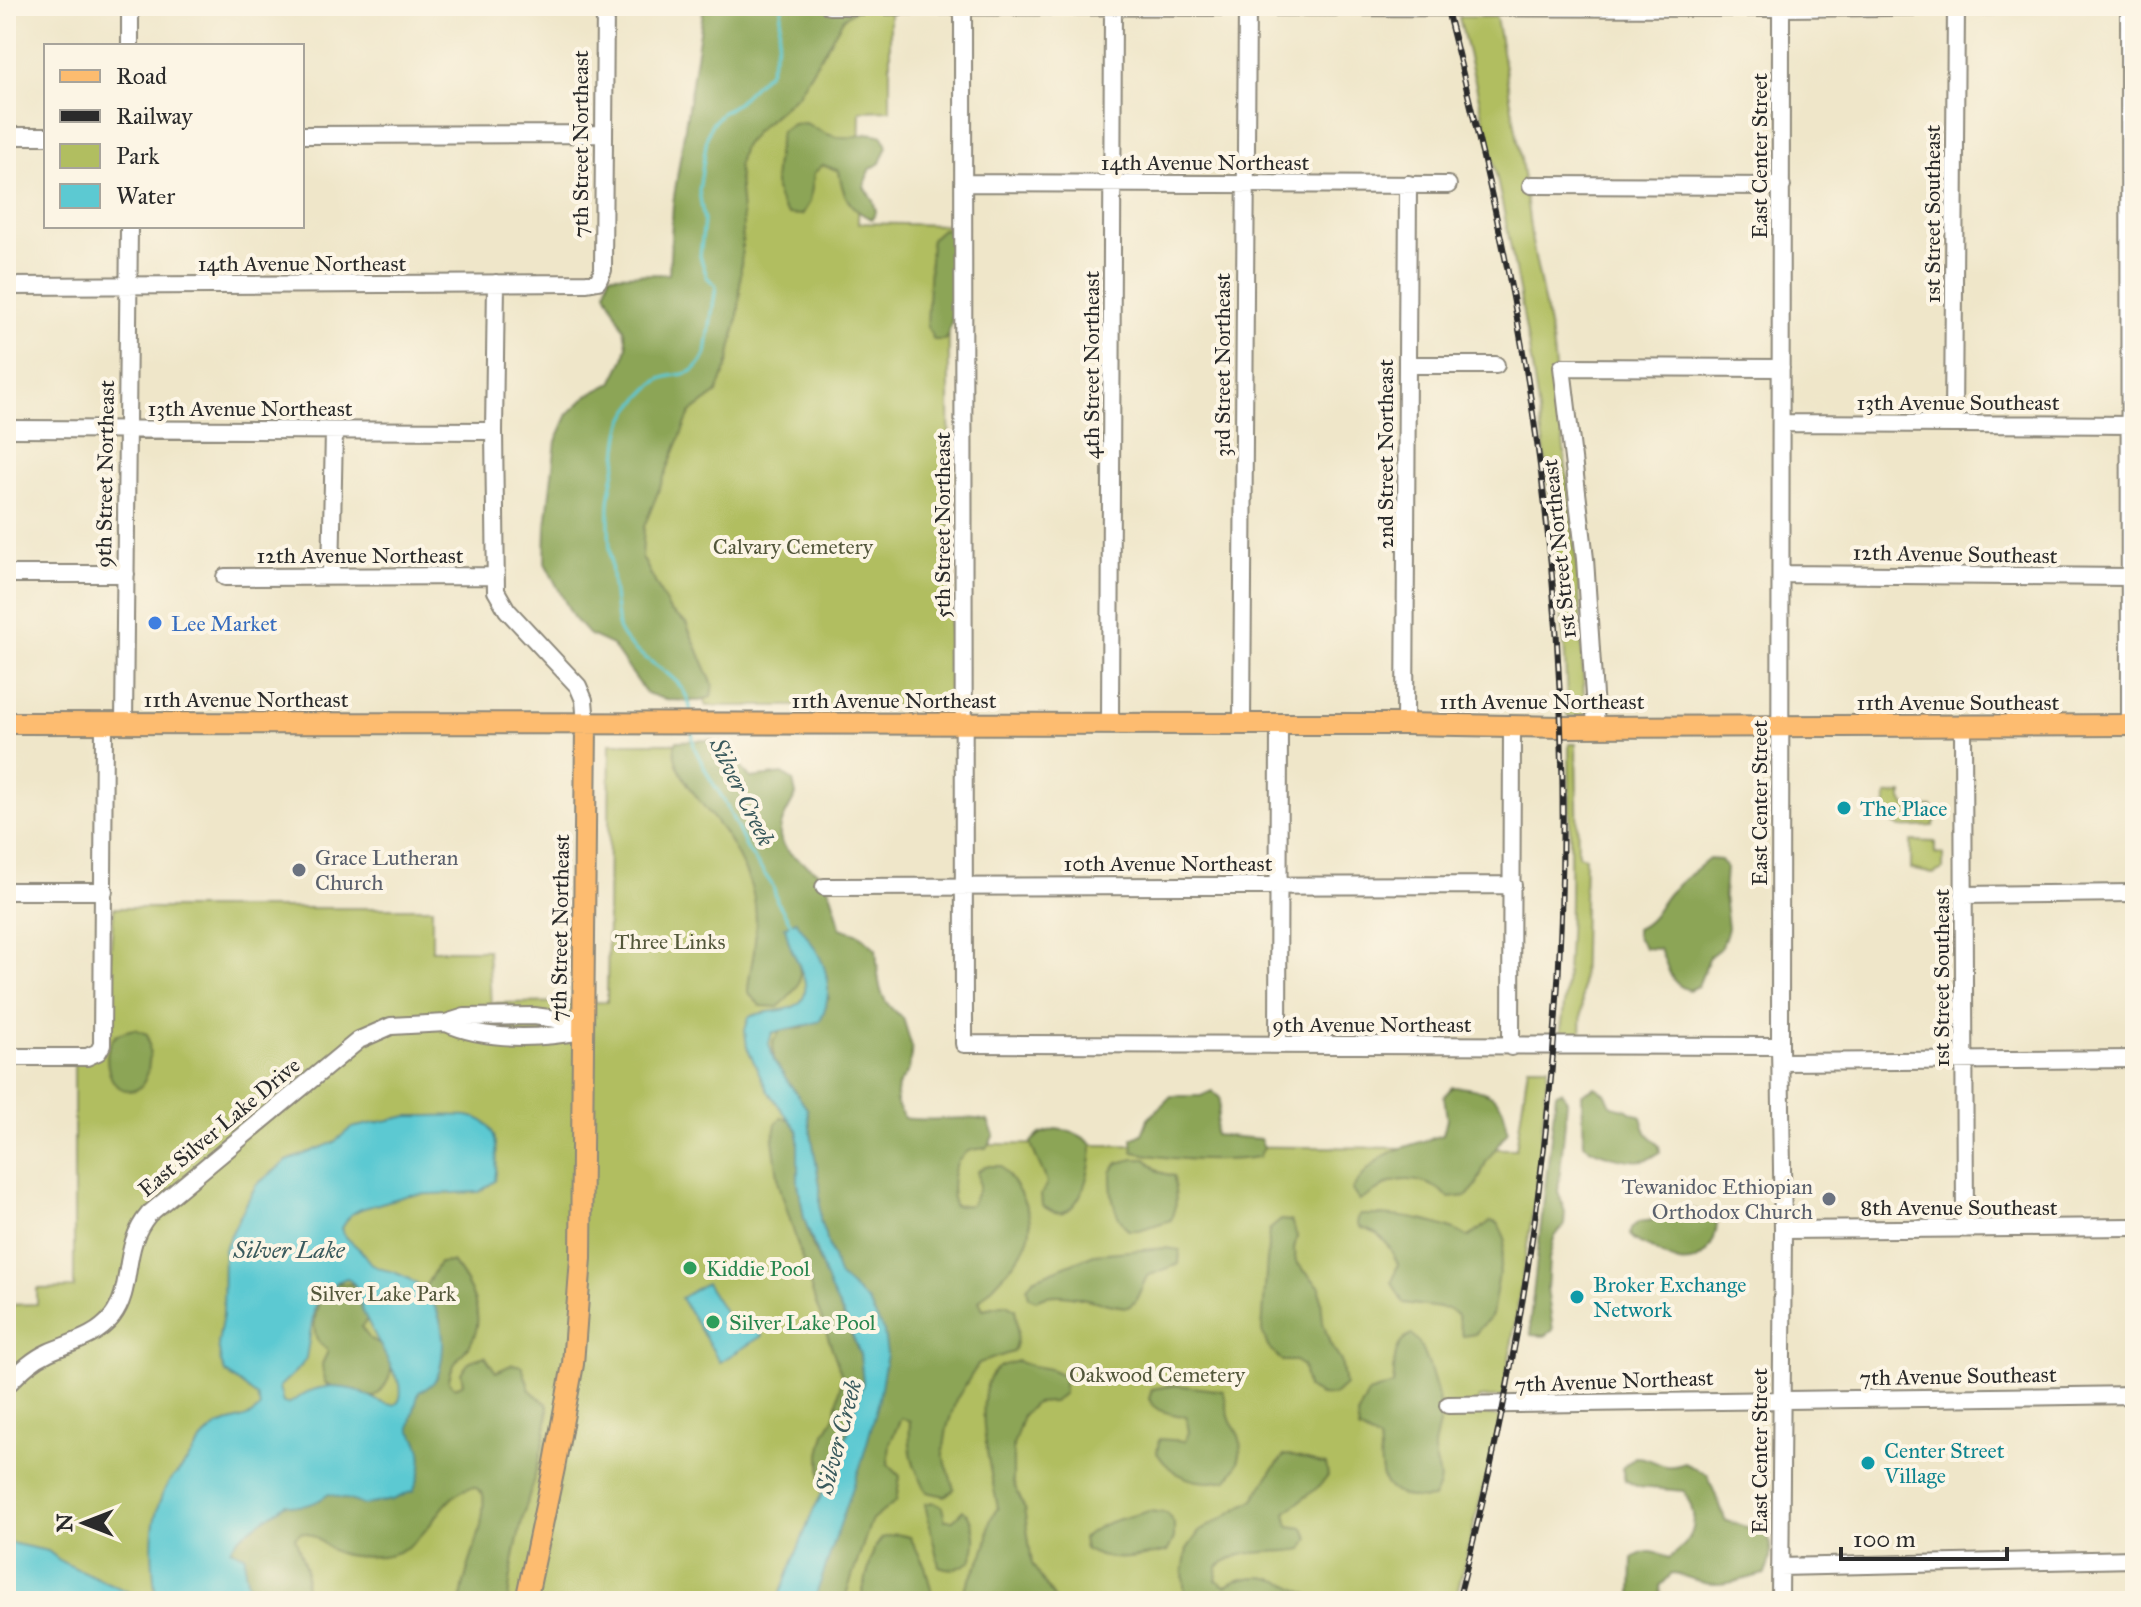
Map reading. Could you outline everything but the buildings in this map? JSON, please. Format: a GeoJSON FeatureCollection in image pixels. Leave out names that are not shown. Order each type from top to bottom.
{"type":"FeatureCollection","features":[{"type":"Feature","properties":{"kind":"main road","name":"11th Avenue Northeast"},"geometry":{"type":"LineString","coordinates":[[6,723],[1781,726]]}},
{"type":"Feature","properties":{"kind":"main road","name":"7th Street Northeast"},"geometry":{"type":"LineString","coordinates":[[526,1601],[557,1453],[577,1328],[581,1249],[586,724]]}},
{"type":"Feature","properties":{"kind":"main road","name":"11th Avenue Southeast"},"geometry":{"type":"LineString","coordinates":[[1781,726],[2133,725]]}},
{"type":"Feature","properties":{"kind":"street"},"geometry":{"type":"LineString","coordinates":[[130,6],[130,44]]}},
{"type":"Feature","properties":{"kind":"street","name":"7th Street Northeast"},"geometry":{"type":"LineString","coordinates":[[598,281],[603,270],[605,6]]}},
{"type":"Feature","properties":{"kind":"street"},"geometry":{"type":"LineString","coordinates":[[829,6],[1999,6]]}},
{"type":"Feature","properties":{"kind":"street","name":"1st Street Southeast"},"geometry":{"type":"LineString","coordinates":[[1953,423],[1956,6]]}},
{"type":"Feature","properties":{"kind":"street"},"geometry":{"type":"LineString","coordinates":[[2129,6],[2133,61],[2133,425],[2129,577],[2133,725]]}},
{"type":"Feature","properties":{"kind":"street","name":"5th Street Northeast"},"geometry":{"type":"LineString","coordinates":[[963,7],[964,1044]]}},
{"type":"Feature","properties":{"kind":"street","name":"4th Street Northeast"},"geometry":{"type":"LineString","coordinates":[[1110,725],[1113,7]]}},
{"type":"Feature","properties":{"kind":"street","name":"3rd Street Northeast"},"geometry":{"type":"LineString","coordinates":[[1242,724],[1247,7]]}},
{"type":"Feature","properties":{"kind":"street","name":"East Center Street"},"geometry":{"type":"LineString","coordinates":[[1780,1601],[1783,1230],[1781,7]]}},
{"type":"Feature","properties":{"kind":"street"},"geometry":{"type":"LineString","coordinates":[[304,135],[604,134]]}},
{"type":"Feature","properties":{"kind":"street"},"geometry":{"type":"LineString","coordinates":[[6,136],[44,136]]}},
{"type":"Feature","properties":{"kind":"street","name":"14th Avenue Northeast"},"geometry":{"type":"LineString","coordinates":[[963,183],[1448,185]]}},
{"type":"Feature","properties":{"kind":"street","name":"2nd Street Northeast"},"geometry":{"type":"LineString","coordinates":[[1405,724],[1408,184]]}},
{"type":"Feature","properties":{"kind":"street"},"geometry":{"type":"LineString","coordinates":[[1531,185],[1782,186]]}},
{"type":"Feature","properties":{"kind":"street","name":"9th Street Northeast"},"geometry":{"type":"LineString","coordinates":[[6,1057],[87,1057],[98,1052],[103,1037],[104,891],[126,574],[129,228]]}},
{"type":"Feature","properties":{"kind":"street","name":"14th Avenue Northeast"},"geometry":{"type":"LineString","coordinates":[[6,286],[598,281]]}},
{"type":"Feature","properties":{"kind":"street","name":"7th Street Northeast"},"geometry":{"type":"LineString","coordinates":[[496,283],[496,591],[507,610],[578,686],[584,700],[586,724]]}},
{"type":"Feature","properties":{"kind":"street"},"geometry":{"type":"LineString","coordinates":[[1407,365],[1496,365]]}},
{"type":"Feature","properties":{"kind":"street","name":"1st Street Northeast"},"geometry":{"type":"LineString","coordinates":[[1596,726],[1585,559],[1562,367],[1781,368]]}},
{"type":"Feature","properties":{"kind":"street","name":"13th Avenue Southeast"},"geometry":{"type":"LineString","coordinates":[[1781,423],[2133,425]]}},
{"type":"Feature","properties":{"kind":"street","name":"13th Avenue Northeast"},"geometry":{"type":"LineString","coordinates":[[6,429],[494,431]]}},
{"type":"Feature","properties":{"kind":"street"},"geometry":{"type":"LineString","coordinates":[[331,576],[334,432]]}},
{"type":"Feature","properties":{"kind":"street"},"geometry":{"type":"LineString","coordinates":[[6,574],[126,574]]}},
{"type":"Feature","properties":{"kind":"street","name":"12th Avenue Southeast"},"geometry":{"type":"LineString","coordinates":[[1781,574],[2129,577]]}},
{"type":"Feature","properties":{"kind":"street","name":"12th Avenue Northeast"},"geometry":{"type":"LineString","coordinates":[[225,577],[495,576]]}},
{"type":"Feature","properties":{"kind":"street"},"geometry":{"type":"LineString","coordinates":[[1278,1045],[1279,724]]}},
{"type":"Feature","properties":{"kind":"street"},"geometry":{"type":"LineString","coordinates":[[1511,1047],[1512,726]]}},
{"type":"Feature","properties":{"kind":"street","name":"1st Street Southeast"},"geometry":{"type":"LineString","coordinates":[[1963,726],[1965,1229]]}},
{"type":"Feature","properties":{"kind":"street","name":"10th Avenue Northeast"},"geometry":{"type":"LineString","coordinates":[[824,887],[1513,885]]}},
{"type":"Feature","properties":{"kind":"street"},"geometry":{"type":"LineString","coordinates":[[6,891],[104,891]]}},
{"type":"Feature","properties":{"kind":"street"},"geometry":{"type":"LineString","coordinates":[[1963,895],[2135,893]]}},
{"type":"Feature","properties":{"kind":"street","name":"East Silver Lake Drive"},"geometry":{"type":"LineString","coordinates":[[6,1386],[37,1358],[91,1336],[109,1321],[120,1302],[134,1235],[149,1214],[346,1049],[367,1036],[391,1026],[446,1023],[462,1031],[489,1034],[558,1035],[583,1031]]}},
{"type":"Feature","properties":{"kind":"street","name":"9th Avenue Northeast"},"geometry":{"type":"LineString","coordinates":[[964,1044],[1511,1047],[1964,1062],[2135,1059]]}},
{"type":"Feature","properties":{"kind":"street","name":"8th Avenue Southeast"},"geometry":{"type":"LineString","coordinates":[[1783,1230],[2135,1227]]}},
{"type":"Feature","properties":{"kind":"street","name":"7th Avenue Southeast"},"geometry":{"type":"LineString","coordinates":[[1781,1399],[2135,1395]]}},
{"type":"Feature","properties":{"kind":"street","name":"7th Avenue Northeast"},"geometry":{"type":"LineString","coordinates":[[1448,1405],[1781,1399]]}},
{"type":"Feature","properties":{"kind":"street"},"geometry":{"type":"LineString","coordinates":[[1780,1567],[2135,1559]]}},
{"type":"Feature","properties":{"kind":"green space"},"geometry":{"type":"Polygon","coordinates":[[[704,6],[860,6],[844,18],[798,94],[756,131],[742,149],[738,165],[743,225],[739,310],[729,361],[717,393],[690,413],[644,527],[642,557],[670,611],[686,623],[713,685],[711,697],[700,701],[667,700],[646,693],[612,645],[588,634],[573,617],[545,563],[556,441],[568,414],[588,395],[612,383],[624,359],[627,345],[624,329],[606,292],[609,275],[669,274],[673,203],[704,6]]]}},
{"type":"Feature","properties":{"kind":"green space","name":"Calvary Cemetery"},"geometry":{"type":"Polygon","coordinates":[[[808,6],[890,8],[890,110],[860,111],[858,223],[948,225],[951,706],[706,706],[692,673],[632,562],[717,194],[808,6]]]}},
{"type":"Feature","properties":{"kind":"green space"},"geometry":{"type":"Polygon","coordinates":[[[1459,17],[1496,17],[1532,242],[1552,341],[1579,585],[1585,717],[1567,716],[1560,590],[1538,407],[1509,238],[1459,17]]]}},
{"type":"Feature","properties":{"kind":"green space"},"geometry":{"type":"Polygon","coordinates":[[[806,123],[833,136],[883,136],[887,146],[880,163],[869,170],[864,187],[873,200],[876,212],[872,219],[852,206],[842,187],[839,171],[823,165],[814,173],[810,202],[802,215],[788,214],[781,205],[775,174],[781,131],[793,124],[806,123]]]}},
{"type":"Feature","properties":{"kind":"green space"},"geometry":{"type":"Polygon","coordinates":[[[942,229],[952,230],[954,238],[954,305],[945,340],[934,340],[927,326],[931,239],[942,229]]]}},
{"type":"Feature","properties":{"kind":"green space"},"geometry":{"type":"Polygon","coordinates":[[[711,740],[751,778],[783,774],[793,781],[796,795],[780,830],[783,845],[824,880],[840,928],[859,934],[876,949],[878,979],[883,996],[887,1004],[903,1018],[912,1047],[909,1070],[898,1086],[896,1103],[904,1118],[988,1121],[994,1135],[986,1148],[967,1152],[957,1162],[952,1185],[954,1206],[971,1205],[979,1188],[978,1171],[986,1166],[1001,1166],[1027,1207],[1030,1224],[1022,1253],[979,1301],[983,1309],[1006,1304],[1015,1309],[1017,1336],[1013,1352],[979,1363],[956,1400],[943,1454],[954,1489],[945,1496],[927,1492],[912,1458],[910,1421],[901,1418],[890,1443],[888,1464],[900,1476],[896,1501],[871,1521],[844,1601],[803,1601],[869,1396],[868,1302],[839,1277],[820,1220],[820,1186],[807,1109],[774,1061],[773,1041],[781,1030],[803,1028],[829,998],[791,948],[799,966],[800,980],[786,1000],[778,1007],[761,1006],[748,993],[756,919],[753,893],[729,840],[683,777],[674,751],[677,741],[711,740]]]}},
{"type":"Feature","properties":{"kind":"green space","name":"Silver Lake Park"},"geometry":{"type":"Polygon","coordinates":[[[610,743],[717,743],[845,997],[881,1143],[1516,1149],[1528,1066],[1548,1066],[1536,1190],[1503,1397],[1479,1398],[1476,1413],[1501,1417],[1455,1601],[6,1601],[6,1305],[37,1304],[37,1289],[74,1288],[74,1057],[87,1057],[103,1037],[114,908],[432,908],[432,950],[488,950],[491,1003],[607,1002],[610,743]]]}},
{"type":"Feature","properties":{"kind":"green space"},"geometry":{"type":"Polygon","coordinates":[[[1569,744],[1576,744],[1578,855],[1585,857],[1581,1038],[1560,1038],[1569,928],[1569,744]]]}},
{"type":"Feature","properties":{"kind":"green space"},"geometry":{"type":"Polygon","coordinates":[[[1902,794],[1902,800],[1909,810],[1932,807],[1938,815],[1933,826],[1903,827],[1892,823],[1886,808],[1886,795],[1902,794]]]}},
{"type":"Feature","properties":{"kind":"green space"},"geometry":{"type":"Polygon","coordinates":[[[1911,841],[1935,842],[1935,853],[1943,854],[1943,869],[1933,874],[1911,869],[1911,841]]]}},
{"type":"Feature","properties":{"kind":"green space"},"geometry":{"type":"Polygon","coordinates":[[[1709,859],[1721,860],[1726,867],[1724,896],[1728,928],[1722,947],[1710,956],[1698,986],[1689,990],[1673,979],[1659,949],[1645,948],[1636,936],[1636,929],[1652,917],[1675,888],[1709,859]]]}},
{"type":"Feature","properties":{"kind":"green space"},"geometry":{"type":"Polygon","coordinates":[[[135,1029],[147,1034],[149,1063],[143,1083],[129,1091],[119,1087],[111,1078],[107,1058],[114,1037],[135,1029]]]}},
{"type":"Feature","properties":{"kind":"green space"},"geometry":{"type":"Polygon","coordinates":[[[1452,1087],[1475,1089],[1490,1095],[1504,1112],[1508,1131],[1486,1162],[1476,1186],[1467,1196],[1449,1198],[1429,1184],[1413,1180],[1396,1181],[1359,1201],[1352,1190],[1372,1165],[1392,1152],[1443,1135],[1447,1119],[1444,1096],[1452,1087]]]}},
{"type":"Feature","properties":{"kind":"green space"},"geometry":{"type":"Polygon","coordinates":[[[1595,1087],[1606,1094],[1611,1106],[1641,1117],[1645,1130],[1659,1146],[1660,1152],[1648,1159],[1633,1160],[1606,1154],[1584,1144],[1582,1094],[1595,1087]]]}},
{"type":"Feature","properties":{"kind":"green space"},"geometry":{"type":"Polygon","coordinates":[[[1212,1091],[1220,1098],[1215,1135],[1260,1139],[1264,1147],[1259,1157],[1196,1160],[1133,1152],[1132,1139],[1142,1134],[1148,1119],[1171,1096],[1201,1096],[1212,1091]]]}},
{"type":"Feature","properties":{"kind":"green space"},"geometry":{"type":"Polygon","coordinates":[[[1562,1091],[1567,1101],[1558,1192],[1565,1212],[1564,1225],[1554,1238],[1549,1259],[1547,1289],[1553,1330],[1545,1336],[1531,1335],[1530,1321],[1556,1093],[1562,1091]]]}},
{"type":"Feature","properties":{"kind":"green space"},"geometry":{"type":"Polygon","coordinates":[[[782,1117],[790,1120],[798,1131],[798,1183],[814,1250],[860,1354],[863,1382],[851,1417],[839,1478],[827,1495],[821,1490],[820,1454],[825,1433],[835,1416],[842,1376],[779,1184],[773,1140],[776,1124],[782,1117]]]}},
{"type":"Feature","properties":{"kind":"green space"},"geometry":{"type":"Polygon","coordinates":[[[1055,1129],[1075,1133],[1092,1144],[1086,1182],[1074,1205],[1065,1212],[1054,1212],[1042,1205],[1041,1195],[1047,1183],[1031,1142],[1040,1134],[1055,1129]]]}},
{"type":"Feature","properties":{"kind":"green space"},"geometry":{"type":"Polygon","coordinates":[[[1146,1159],[1159,1172],[1174,1176],[1176,1203],[1171,1220],[1139,1230],[1128,1230],[1119,1217],[1112,1196],[1111,1172],[1118,1163],[1146,1159]]]}},
{"type":"Feature","properties":{"kind":"green space"},"geometry":{"type":"Polygon","coordinates":[[[1689,1208],[1704,1213],[1717,1223],[1707,1252],[1695,1260],[1671,1260],[1630,1235],[1631,1228],[1639,1222],[1669,1218],[1689,1208]]]}},
{"type":"Feature","properties":{"kind":"green space"},"geometry":{"type":"Polygon","coordinates":[[[1359,1215],[1416,1219],[1469,1237],[1491,1221],[1498,1223],[1505,1238],[1492,1315],[1475,1334],[1463,1336],[1457,1315],[1448,1309],[1403,1303],[1392,1282],[1398,1264],[1395,1257],[1380,1237],[1361,1228],[1357,1223],[1359,1215]]]}},
{"type":"Feature","properties":{"kind":"green space"},"geometry":{"type":"Polygon","coordinates":[[[1281,1220],[1291,1221],[1297,1236],[1294,1249],[1296,1262],[1320,1287],[1323,1322],[1330,1344],[1341,1361],[1345,1385],[1333,1396],[1320,1395],[1307,1388],[1303,1366],[1295,1361],[1282,1361],[1268,1347],[1262,1331],[1269,1230],[1281,1220]]]}},
{"type":"Feature","properties":{"kind":"green space"},"geometry":{"type":"Polygon","coordinates":[[[1166,1248],[1180,1250],[1179,1264],[1147,1276],[1135,1302],[1128,1307],[1069,1296],[1046,1296],[1036,1300],[1029,1297],[1027,1288],[1033,1279],[1094,1254],[1166,1248]]]}},
{"type":"Feature","properties":{"kind":"green space"},"geometry":{"type":"Polygon","coordinates":[[[452,1262],[470,1290],[477,1323],[475,1334],[454,1365],[449,1382],[455,1388],[463,1383],[461,1373],[470,1361],[485,1356],[496,1372],[513,1364],[522,1366],[530,1390],[548,1405],[544,1440],[519,1535],[508,1601],[461,1601],[482,1522],[483,1494],[475,1487],[451,1498],[423,1533],[399,1552],[382,1556],[343,1554],[333,1551],[312,1535],[301,1532],[295,1537],[306,1569],[305,1601],[240,1601],[221,1546],[406,1433],[425,1287],[439,1263],[452,1262]]]}},
{"type":"Feature","properties":{"kind":"green space"},"geometry":{"type":"Polygon","coordinates":[[[329,1282],[358,1285],[372,1314],[361,1327],[370,1339],[390,1349],[390,1376],[375,1397],[348,1394],[324,1382],[322,1364],[328,1351],[315,1334],[315,1319],[329,1282]]]}},
{"type":"Feature","properties":{"kind":"green space"},"geometry":{"type":"Polygon","coordinates":[[[1412,1335],[1427,1361],[1440,1410],[1434,1450],[1439,1484],[1433,1498],[1429,1499],[1402,1495],[1388,1486],[1382,1473],[1379,1441],[1359,1430],[1357,1416],[1368,1393],[1393,1385],[1397,1350],[1412,1335]]]}},
{"type":"Feature","properties":{"kind":"green space"},"geometry":{"type":"Polygon","coordinates":[[[1018,1361],[1053,1370],[1064,1377],[1064,1393],[1053,1402],[1035,1403],[1023,1415],[1013,1446],[1013,1482],[1024,1507],[1032,1564],[1056,1601],[959,1601],[982,1556],[990,1523],[998,1508],[985,1434],[985,1394],[990,1378],[999,1367],[1018,1361]]]}},
{"type":"Feature","properties":{"kind":"green space"},"geometry":{"type":"Polygon","coordinates":[[[1176,1385],[1223,1391],[1241,1445],[1237,1464],[1227,1480],[1206,1482],[1187,1478],[1171,1469],[1157,1453],[1159,1439],[1185,1441],[1189,1432],[1186,1417],[1160,1410],[1149,1399],[1152,1389],[1176,1385]]]}},
{"type":"Feature","properties":{"kind":"green space"},"geometry":{"type":"Polygon","coordinates":[[[1284,1456],[1326,1465],[1328,1476],[1286,1513],[1289,1526],[1303,1528],[1309,1538],[1303,1549],[1237,1556],[1218,1567],[1216,1580],[1225,1586],[1251,1577],[1274,1579],[1320,1601],[1185,1601],[1183,1572],[1187,1549],[1199,1532],[1254,1499],[1272,1470],[1284,1456]]]}},
{"type":"Feature","properties":{"kind":"green space"},"geometry":{"type":"Polygon","coordinates":[[[1635,1457],[1669,1466],[1684,1463],[1707,1474],[1726,1521],[1767,1533],[1770,1554],[1765,1574],[1712,1584],[1672,1574],[1660,1586],[1661,1601],[1632,1601],[1633,1558],[1651,1552],[1669,1558],[1690,1536],[1694,1519],[1684,1491],[1638,1487],[1625,1480],[1622,1468],[1635,1457]]]}},
{"type":"Feature","properties":{"kind":"green space"},"geometry":{"type":"Polygon","coordinates":[[[933,1502],[942,1507],[945,1520],[953,1520],[963,1510],[971,1521],[975,1534],[974,1548],[971,1561],[963,1566],[952,1569],[939,1566],[925,1504],[933,1502]]]}},
{"type":"Feature","properties":{"kind":"green space"},"geometry":{"type":"Polygon","coordinates":[[[1149,1511],[1166,1513],[1174,1523],[1174,1538],[1168,1551],[1114,1558],[1085,1549],[1083,1539],[1097,1528],[1149,1511]]]}},
{"type":"Feature","properties":{"kind":"green space"},"geometry":{"type":"Polygon","coordinates":[[[896,1534],[910,1537],[925,1566],[934,1601],[860,1601],[874,1549],[882,1538],[896,1534]]]}},
{"type":"Feature","properties":{"kind":"water"},"geometry":{"type":"Polygon","coordinates":[[[796,921],[813,944],[824,968],[828,980],[826,1007],[820,1021],[772,1033],[769,1043],[774,1061],[807,1109],[820,1186],[820,1220],[840,1277],[868,1302],[884,1332],[887,1354],[878,1404],[862,1461],[814,1601],[777,1601],[814,1509],[839,1462],[863,1382],[860,1354],[830,1289],[804,1218],[798,1183],[798,1131],[767,1090],[747,1047],[745,1030],[749,1017],[787,1009],[803,999],[805,983],[785,926],[796,921]]]}},
{"type":"Feature","properties":{"kind":"water","name":"Silver Lake"},"geometry":{"type":"Polygon","coordinates":[[[408,1116],[465,1116],[478,1119],[488,1126],[494,1137],[497,1155],[495,1181],[479,1192],[409,1195],[361,1209],[351,1214],[342,1228],[346,1237],[373,1265],[409,1279],[420,1287],[440,1319],[443,1345],[440,1370],[433,1383],[419,1392],[410,1427],[420,1446],[422,1459],[413,1491],[393,1500],[365,1505],[329,1494],[308,1505],[286,1504],[247,1531],[230,1549],[245,1555],[245,1571],[252,1601],[6,1601],[6,1542],[48,1551],[62,1562],[137,1596],[151,1595],[155,1590],[152,1549],[154,1521],[169,1482],[211,1431],[222,1424],[251,1415],[260,1407],[257,1397],[225,1372],[221,1363],[218,1344],[223,1313],[224,1249],[256,1185],[287,1161],[333,1143],[351,1128],[408,1116]],[[347,1278],[337,1282],[315,1305],[306,1358],[279,1387],[283,1403],[288,1404],[312,1390],[329,1387],[355,1390],[385,1404],[398,1403],[400,1384],[363,1312],[355,1285],[347,1278]]]}},
{"type":"Feature","properties":{"kind":"water","name":"Silver Lake Pool"},"geometry":{"type":"Polygon","coordinates":[[[706,1283],[734,1327],[750,1317],[762,1336],[720,1362],[681,1298],[706,1283]]]}},
{"type":"Feature","properties":{"kind":"waterway","name":"Silver Creek"},"geometry":{"type":"LineString","coordinates":[[691,714],[680,686],[636,651],[618,628],[610,551],[610,497],[621,428],[629,411],[655,383],[668,376],[691,372],[706,353],[716,286],[707,277],[700,256],[704,221],[699,191],[707,137],[711,125],[722,113],[737,103],[769,71],[778,42],[782,6]]}},
{"type":"Feature","properties":{"kind":"waterway","name":"Silver Creek"},"geometry":{"type":"LineString","coordinates":[[692,730],[694,747],[747,849],[773,886],[777,901],[791,924]]}},
{"type":"Feature","properties":{"kind":"railway"},"geometry":{"type":"LineString","coordinates":[[1446,6],[1497,219],[1528,381],[1553,582],[1561,729],[1562,876],[1556,1022],[1542,1167],[1521,1312],[1493,1457],[1458,1601]]}},
{"type":"Feature","properties":{"kind":"place","name":"Lee Market"},"geometry":{"type":"Point","coordinates":[155,623]}},
{"type":"Feature","properties":{"kind":"place","name":"The Place"},"geometry":{"type":"Point","coordinates":[1844,808]}},
{"type":"Feature","properties":{"kind":"place","name":"Grace Lutheran Church"},"geometry":{"type":"Point","coordinates":[299,870]}},
{"type":"Feature","properties":{"kind":"place","name":"Tewanidoc Ethiopian Orthodox Church"},"geometry":{"type":"Point","coordinates":[1829,1199]}},
{"type":"Feature","properties":{"kind":"place","name":"Kiddie Pool"},"geometry":{"type":"Point","coordinates":[690,1268]}},
{"type":"Feature","properties":{"kind":"place","name":"Broker Exchange Network"},"geometry":{"type":"Point","coordinates":[1577,1297]}},
{"type":"Feature","properties":{"kind":"place","name":"Silver Lake Pool"},"geometry":{"type":"Point","coordinates":[713,1322]}},
{"type":"Feature","properties":{"kind":"place","name":"Center Street Village"},"geometry":{"type":"Point","coordinates":[1868,1463]}},
{"type":"Feature","properties":{"kind":"park label","name":"Three Links"},"geometry":{"type":"Point","coordinates":[670,941]}},
{"type":"Feature","properties":{"kind":"park label","name":"Oakwood Cemetery"},"geometry":{"type":"Point","coordinates":[1157,1374]}}]}
